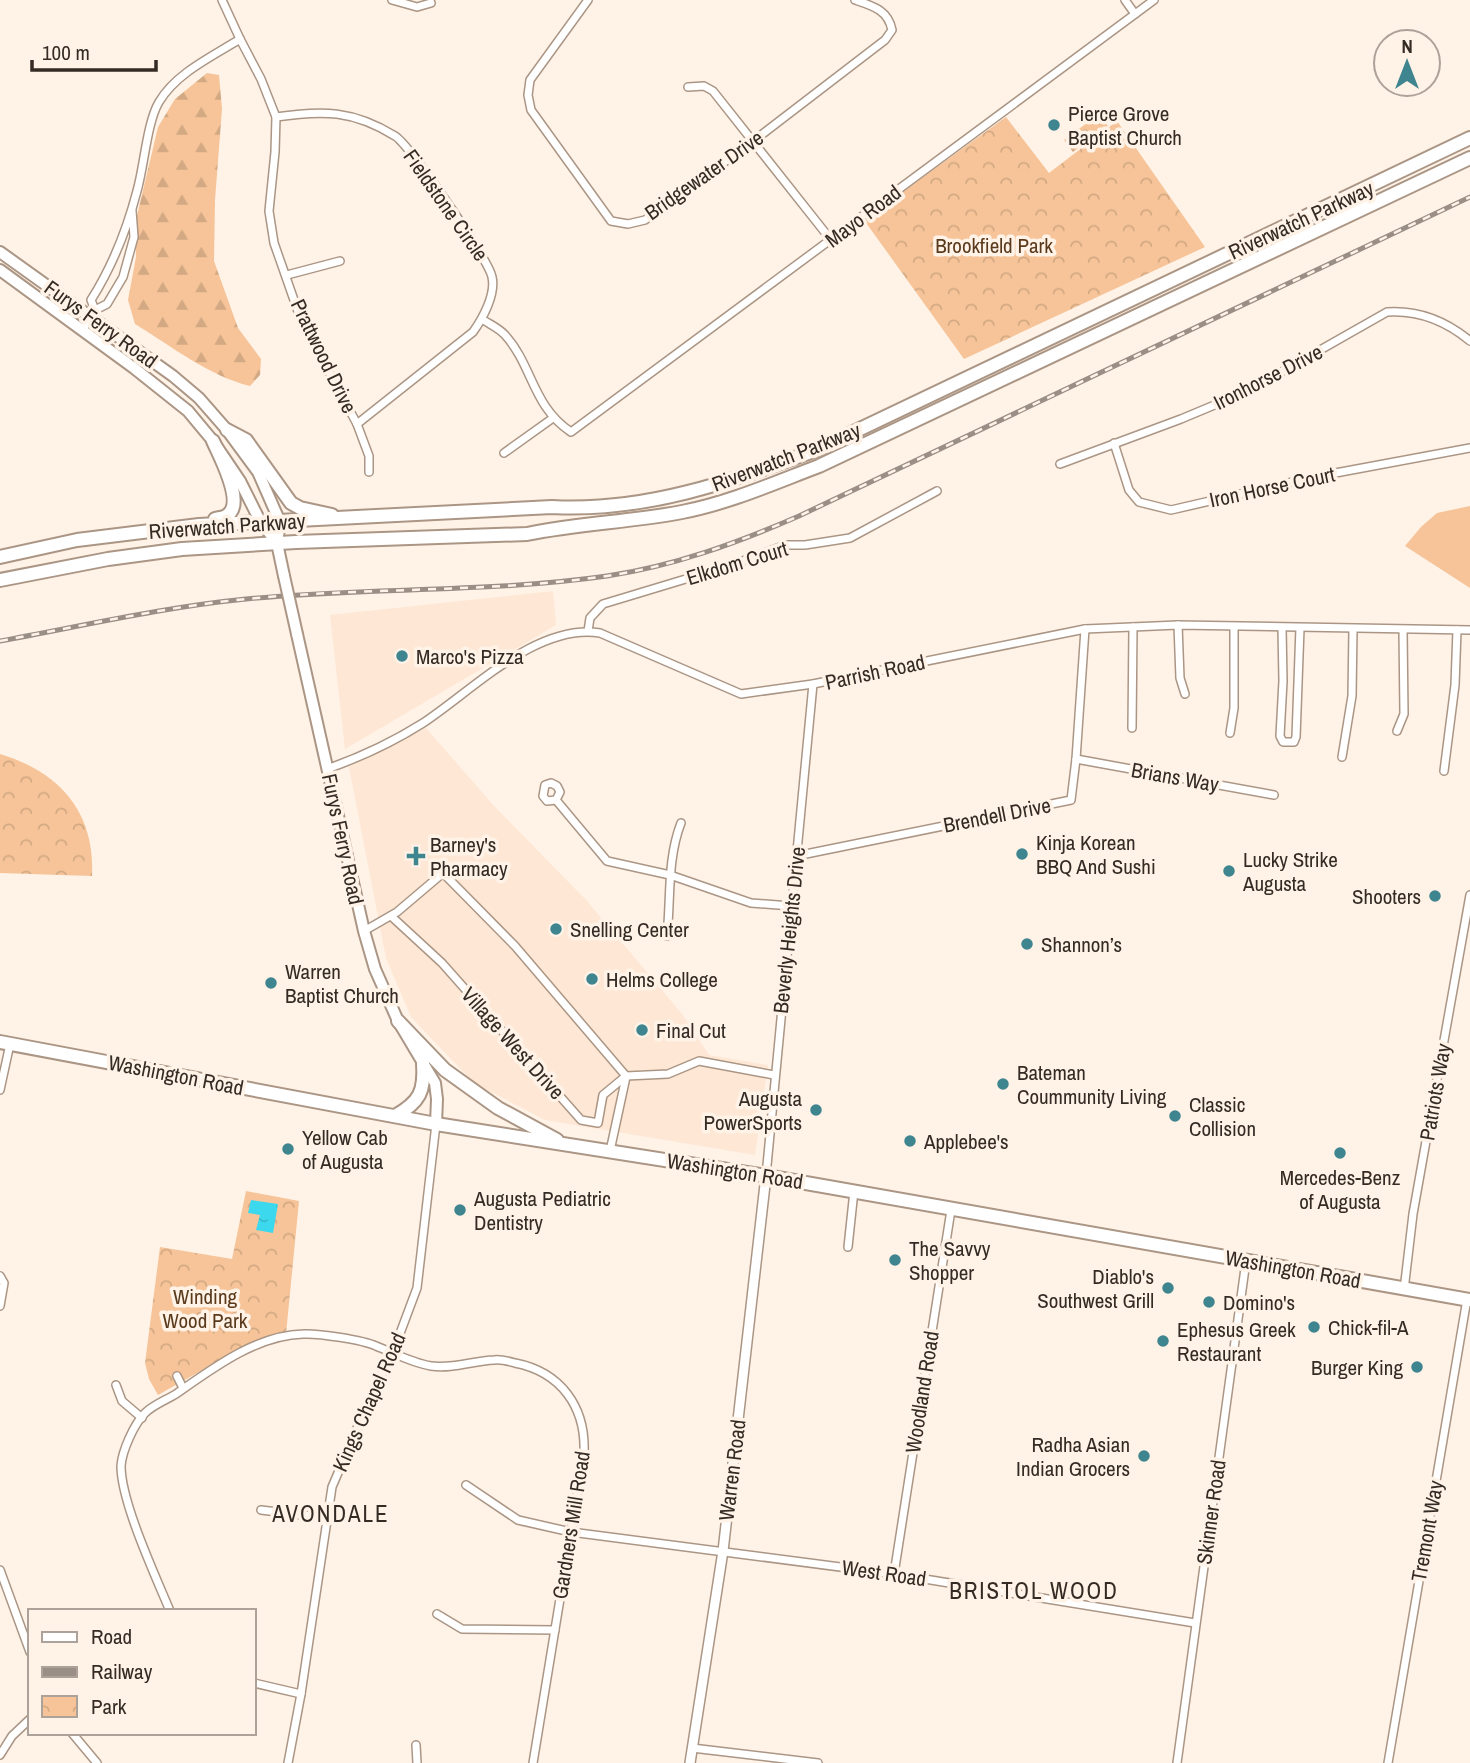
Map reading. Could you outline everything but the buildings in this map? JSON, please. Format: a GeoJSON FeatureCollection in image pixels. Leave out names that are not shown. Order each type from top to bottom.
{"type":"FeatureCollection","features":[{"type":"Feature","properties":{"kind":"main road","name":"Riverwatch Parkway"},"geometry":{"type":"LineString","coordinates":[[0,557],[78,540],[199,524],[552,507],[596,508],[648,501],[727,483],[816,450],[1470,138]]}},
{"type":"Feature","properties":{"kind":"main road","name":"Riverwatch Parkway"},"geometry":{"type":"LineString","coordinates":[[0,580],[138,554],[277,543],[527,534],[558,527],[602,524],[682,512],[728,500],[819,466],[1470,158]]}},
{"type":"Feature","properties":{"kind":"main road","name":"Furys Ferry Road"},"geometry":{"type":"LineString","coordinates":[[0,252],[93,313],[199,398],[228,430],[258,472],[279,522],[277,543],[364,931],[375,969],[398,1021],[435,1083],[436,1124]]}},
{"type":"Feature","properties":{"kind":"main road","name":"Furys Ferry Road"},"geometry":{"type":"LineString","coordinates":[[0,270],[188,411],[213,441],[240,481],[260,521],[277,543]]}},
{"type":"Feature","properties":{"kind":"main road"},"geometry":{"type":"LineString","coordinates":[[228,430],[246,440],[291,503],[300,508],[349,518]]}},
{"type":"Feature","properties":{"kind":"main road"},"geometry":{"type":"LineString","coordinates":[[199,524],[227,516],[233,510],[230,477],[213,441]]}},
{"type":"Feature","properties":{"kind":"main road"},"geometry":{"type":"LineString","coordinates":[[398,1021],[445,1070],[498,1108],[567,1145]]}},
{"type":"Feature","properties":{"kind":"main road","name":"Washington Road"},"geometry":{"type":"LineString","coordinates":[[5,1043],[436,1124],[766,1175],[951,1210],[1468,1299]]}},
{"type":"Feature","properties":{"kind":"main road"},"geometry":{"type":"LineString","coordinates":[[395,1116],[407,1109],[420,1094],[424,1082],[423,1063]]}},
{"type":"Feature","properties":{"kind":"street","name":"Prattwood Drive"},"geometry":{"type":"LineString","coordinates":[[222,0],[261,79],[276,117],[269,211],[274,243],[301,320],[357,424],[369,456],[369,472]]}},
{"type":"Feature","properties":{"kind":"street"},"geometry":{"type":"LineString","coordinates":[[392,0],[417,7],[431,3]]}},
{"type":"Feature","properties":{"kind":"street","name":"Bridgewater Drive"},"geometry":{"type":"LineString","coordinates":[[588,0],[530,80],[528,95],[531,110],[611,220],[628,224],[645,220],[885,40],[892,30],[890,19],[884,12],[855,0]]}},
{"type":"Feature","properties":{"kind":"street"},"geometry":{"type":"LineString","coordinates":[[1125,0],[1135,14]]}},
{"type":"Feature","properties":{"kind":"street","name":"Mayo Road"},"geometry":{"type":"LineString","coordinates":[[553,418],[571,432],[1154,0]]}},
{"type":"Feature","properties":{"kind":"street"},"geometry":{"type":"LineString","coordinates":[[93,313],[91,300],[107,274],[132,206],[159,102],[183,76],[240,39]]}},
{"type":"Feature","properties":{"kind":"street"},"geometry":{"type":"LineString","coordinates":[[688,87],[704,86],[713,91],[831,240]]}},
{"type":"Feature","properties":{"kind":"street","name":"Fieldstone Circle"},"geometry":{"type":"LineString","coordinates":[[276,117],[314,111],[335,113],[371,124],[398,137],[458,218],[488,263],[493,279],[482,319],[460,344],[357,424]]}},
{"type":"Feature","properties":{"kind":"street"},"geometry":{"type":"LineString","coordinates":[[82,331],[93,313],[104,308],[123,277],[134,237],[132,206]]}},
{"type":"Feature","properties":{"kind":"street"},"geometry":{"type":"LineString","coordinates":[[287,275],[340,261]]}},
{"type":"Feature","properties":{"kind":"street","name":"Ironhorse Drive"},"geometry":{"type":"LineString","coordinates":[[1060,464],[1248,391],[1387,312],[1407,310],[1430,317],[1455,328],[1470,341]]}},
{"type":"Feature","properties":{"kind":"street"},"geometry":{"type":"LineString","coordinates":[[482,319],[504,333],[515,349],[538,397],[553,418],[504,453]]}},
{"type":"Feature","properties":{"kind":"street","name":"Iron Horse Court"},"geometry":{"type":"LineString","coordinates":[[1114,443],[1129,489],[1139,502],[1171,510],[1314,477],[1470,448]]}},
{"type":"Feature","properties":{"kind":"street","name":"Elkdom Court"},"geometry":{"type":"LineString","coordinates":[[588,631],[590,618],[603,604],[732,565],[786,545],[806,545],[850,538],[937,491]]}},
{"type":"Feature","properties":{"kind":"street"},"geometry":{"type":"LineString","coordinates":[[1178,625],[1180,678],[1185,694]]}},
{"type":"Feature","properties":{"kind":"street","name":"Parrish Road"},"geometry":{"type":"LineString","coordinates":[[588,631],[600,633],[741,694],[813,684],[1085,629],[1178,625],[1470,630]]}},
{"type":"Feature","properties":{"kind":"street"},"geometry":{"type":"LineString","coordinates":[[1132,728],[1133,627]]}},
{"type":"Feature","properties":{"kind":"street"},"geometry":{"type":"LineString","coordinates":[[1230,733],[1234,708],[1234,627]]}},
{"type":"Feature","properties":{"kind":"street"},"geometry":{"type":"LineString","coordinates":[[1282,628],[1280,736],[1283,742],[1288,744],[1294,742],[1296,737],[1300,628]]}},
{"type":"Feature","properties":{"kind":"street","name":"Brendell Drive"},"geometry":{"type":"LineString","coordinates":[[796,856],[1071,800],[1085,629]]}},
{"type":"Feature","properties":{"kind":"street"},"geometry":{"type":"LineString","coordinates":[[1342,757],[1352,696],[1353,629]]}},
{"type":"Feature","properties":{"kind":"street"},"geometry":{"type":"LineString","coordinates":[[1398,731],[1404,714],[1404,629]]}},
{"type":"Feature","properties":{"kind":"street"},"geometry":{"type":"LineString","coordinates":[[1444,771],[1455,685],[1457,630]]}},
{"type":"Feature","properties":{"kind":"street"},"geometry":{"type":"LineString","coordinates":[[327,769],[363,756],[405,734],[521,654],[554,639],[588,631]]}},
{"type":"Feature","properties":{"kind":"street","name":"Beverly Heights Drive"},"geometry":{"type":"LineString","coordinates":[[766,1175],[813,684]]}},
{"type":"Feature","properties":{"kind":"street","name":"Brians Way"},"geometry":{"type":"LineString","coordinates":[[1076,759],[1274,795]]}},
{"type":"Feature","properties":{"kind":"street"},"geometry":{"type":"LineString","coordinates":[[556,800],[607,861],[670,875],[751,903],[791,906]]}},
{"type":"Feature","properties":{"kind":"street"},"geometry":{"type":"LineString","coordinates":[[667,936],[670,875],[681,823]]}},
{"type":"Feature","properties":{"kind":"street"},"geometry":{"type":"LineString","coordinates":[[364,931],[391,915],[443,873],[515,946],[626,1076]]}},
{"type":"Feature","properties":{"kind":"street","name":"Patriots Way"},"geometry":{"type":"LineString","coordinates":[[1405,1290],[1413,1216],[1470,895]]}},
{"type":"Feature","properties":{"kind":"street","name":"Village West Drive"},"geometry":{"type":"LineString","coordinates":[[391,915],[442,963],[581,1120],[598,1122],[603,1095],[626,1076]]}},
{"type":"Feature","properties":{"kind":"street"},"geometry":{"type":"LineString","coordinates":[[0,1090],[5,1043]]}},
{"type":"Feature","properties":{"kind":"street"},"geometry":{"type":"LineString","coordinates":[[626,1076],[668,1074],[699,1061],[774,1075]]}},
{"type":"Feature","properties":{"kind":"street"},"geometry":{"type":"LineString","coordinates":[[610,1151],[626,1076]]}},
{"type":"Feature","properties":{"kind":"street","name":"Kings Chapel Road"},"geometry":{"type":"LineString","coordinates":[[288,1763],[332,1487],[372,1393],[393,1352],[417,1289],[436,1124]]}},
{"type":"Feature","properties":{"kind":"street","name":"Warren Road"},"geometry":{"type":"LineString","coordinates":[[690,1763],[723,1551],[766,1175]]}},
{"type":"Feature","properties":{"kind":"street"},"geometry":{"type":"LineString","coordinates":[[848,1247],[854,1191]]}},
{"type":"Feature","properties":{"kind":"street","name":"Woodland Road"},"geometry":{"type":"LineString","coordinates":[[894,1574],[951,1210]]}},
{"type":"Feature","properties":{"kind":"street","name":"Skinner Road"},"geometry":{"type":"LineString","coordinates":[[1177,1763],[1246,1261]]}},
{"type":"Feature","properties":{"kind":"street"},"geometry":{"type":"LineString","coordinates":[[0,1276],[4,1283],[0,1306]]}},
{"type":"Feature","properties":{"kind":"street","name":"Tremont Way"},"geometry":{"type":"LineString","coordinates":[[1388,1763],[1468,1299]]}},
{"type":"Feature","properties":{"kind":"street","name":"Gardners Mill Road"},"geometry":{"type":"LineString","coordinates":[[142,1418],[144,1414],[241,1352],[267,1341],[304,1334],[373,1344],[418,1363],[433,1366],[453,1366],[497,1359],[529,1365],[547,1373],[562,1386],[577,1410],[584,1434],[571,1532],[533,1763]]}},
{"type":"Feature","properties":{"kind":"street"},"geometry":{"type":"LineString","coordinates":[[177,1376],[183,1388]]}},
{"type":"Feature","properties":{"kind":"street"},"geometry":{"type":"LineString","coordinates":[[116,1385],[122,1401],[142,1418],[126,1445],[121,1465],[125,1492],[169,1609]]}},
{"type":"Feature","properties":{"kind":"street","name":"West Road"},"geometry":{"type":"LineString","coordinates":[[466,1485],[518,1520],[571,1532],[894,1574],[1195,1623]]}},
{"type":"Feature","properties":{"kind":"street"},"geometry":{"type":"LineString","coordinates":[[261,1510],[328,1518]]}},
{"type":"Feature","properties":{"kind":"street"},"geometry":{"type":"LineString","coordinates":[[0,1570],[28,1647]]}},
{"type":"Feature","properties":{"kind":"street"},"geometry":{"type":"LineString","coordinates":[[437,1614],[462,1629],[555,1630]]}},
{"type":"Feature","properties":{"kind":"street"},"geometry":{"type":"LineString","coordinates":[[256,1683],[301,1694]]}},
{"type":"Feature","properties":{"kind":"street"},"geometry":{"type":"LineString","coordinates":[[0,1755],[12,1736],[28,1720]]}},
{"type":"Feature","properties":{"kind":"street"},"geometry":{"type":"LineString","coordinates":[[74,1735],[97,1763]]}},
{"type":"Feature","properties":{"kind":"street"},"geometry":{"type":"LineString","coordinates":[[416,1745],[417,1763]]}},
{"type":"Feature","properties":{"kind":"street"},"geometry":{"type":"LineString","coordinates":[[692,1748],[818,1763]]}},
{"type":"Feature","properties":{"kind":"shaded area"},"geometry":{"type":"Polygon","coordinates":[[[553,591],[556,625],[345,749],[330,615],[553,591]]]}},
{"type":"Feature","properties":{"kind":"shaded area"},"geometry":{"type":"Polygon","coordinates":[[[426,728],[494,806],[587,901],[682,1014],[709,1055],[768,1065],[755,1155],[545,1120],[474,1083],[411,1017],[386,958],[349,767],[426,728]]]}},
{"type":"Feature","properties":{"kind":"green space"},"geometry":{"type":"Polygon","coordinates":[[[207,73],[219,75],[222,109],[215,200],[214,261],[238,328],[261,359],[260,375],[250,386],[205,368],[135,324],[128,300],[136,257],[136,220],[158,127],[175,99],[207,73]]]}},
{"type":"Feature","properties":{"kind":"green space"},"geometry":{"type":"Polygon","coordinates":[[[1099,114],[1108,126],[1073,152],[1064,140],[1099,114]]]}},
{"type":"Feature","properties":{"kind":"green space","name":"Brookfield Park"},"geometry":{"type":"Polygon","coordinates":[[[1006,117],[1049,173],[1117,121],[1205,247],[964,359],[864,220],[1006,117]]]}},
{"type":"Feature","properties":{"kind":"green space"},"geometry":{"type":"Polygon","coordinates":[[[1470,506],[1470,588],[1405,546],[1437,513],[1470,506]]]}},
{"type":"Feature","properties":{"kind":"green space"},"geometry":{"type":"Polygon","coordinates":[[[0,754],[40,772],[56,783],[69,797],[87,832],[92,876],[0,873],[0,754]]]}},
{"type":"Feature","properties":{"kind":"green space","name":"Winding Wood Park"},"geometry":{"type":"Polygon","coordinates":[[[246,1191],[299,1201],[286,1334],[247,1345],[158,1395],[149,1379],[145,1363],[160,1247],[232,1259],[246,1191]]]}},
{"type":"Feature","properties":{"kind":"water"},"geometry":{"type":"Polygon","coordinates":[[[251,1200],[278,1204],[273,1233],[256,1230],[260,1215],[248,1213],[251,1200]]]}},
{"type":"Feature","properties":{"kind":"railway"},"geometry":{"type":"LineString","coordinates":[[0,641],[215,602],[291,595],[472,588],[562,581],[632,572],[681,560],[799,516],[1470,197]]}},
{"type":"Feature","properties":{"kind":"place","name":"Pierce Grove Baptist Church"},"geometry":{"type":"Point","coordinates":[1054,125]}},
{"type":"Feature","properties":{"kind":"place","name":"Marco's Pizza"},"geometry":{"type":"Point","coordinates":[402,656]}},
{"type":"Feature","properties":{"kind":"place","name":"Kinja Korean BBQ And Sushi"},"geometry":{"type":"Point","coordinates":[1022,854]}},
{"type":"Feature","properties":{"kind":"place","name":"Barney's Pharmacy"},"geometry":{"type":"Point","coordinates":[416,856]}},
{"type":"Feature","properties":{"kind":"place","name":"Lucky Strike Augusta"},"geometry":{"type":"Point","coordinates":[1229,871]}},
{"type":"Feature","properties":{"kind":"place","name":"Shooters"},"geometry":{"type":"Point","coordinates":[1435,896]}},
{"type":"Feature","properties":{"kind":"place","name":"Snelling Center"},"geometry":{"type":"Point","coordinates":[556,929]}},
{"type":"Feature","properties":{"kind":"place","name":"Shannon’s"},"geometry":{"type":"Point","coordinates":[1027,944]}},
{"type":"Feature","properties":{"kind":"place","name":"Helms College"},"geometry":{"type":"Point","coordinates":[592,979]}},
{"type":"Feature","properties":{"kind":"place","name":"Warren Baptist Church"},"geometry":{"type":"Point","coordinates":[271,983]}},
{"type":"Feature","properties":{"kind":"place","name":"Final Cut"},"geometry":{"type":"Point","coordinates":[642,1030]}},
{"type":"Feature","properties":{"kind":"place","name":"Bateman Coummunity Living"},"geometry":{"type":"Point","coordinates":[1003,1084]}},
{"type":"Feature","properties":{"kind":"place","name":"Augusta PowerSports"},"geometry":{"type":"Point","coordinates":[816,1110]}},
{"type":"Feature","properties":{"kind":"place","name":"Classic Collision"},"geometry":{"type":"Point","coordinates":[1175,1116]}},
{"type":"Feature","properties":{"kind":"place","name":"Applebee's"},"geometry":{"type":"Point","coordinates":[910,1141]}},
{"type":"Feature","properties":{"kind":"place","name":"Yellow Cab of Augusta"},"geometry":{"type":"Point","coordinates":[288,1149]}},
{"type":"Feature","properties":{"kind":"place","name":"Mercedes-Benz of Augusta"},"geometry":{"type":"Point","coordinates":[1340,1153]}},
{"type":"Feature","properties":{"kind":"place","name":"Augusta Pediatric Dentistry"},"geometry":{"type":"Point","coordinates":[460,1210]}},
{"type":"Feature","properties":{"kind":"place","name":"The Savvy Shopper"},"geometry":{"type":"Point","coordinates":[895,1260]}},
{"type":"Feature","properties":{"kind":"place","name":"Diablo's Southwest Grill"},"geometry":{"type":"Point","coordinates":[1168,1288]}},
{"type":"Feature","properties":{"kind":"place","name":"Domino's"},"geometry":{"type":"Point","coordinates":[1209,1302]}},
{"type":"Feature","properties":{"kind":"place","name":"Chick-fil-A"},"geometry":{"type":"Point","coordinates":[1314,1327]}},
{"type":"Feature","properties":{"kind":"place","name":"Ephesus Greek Restaurant"},"geometry":{"type":"Point","coordinates":[1163,1341]}},
{"type":"Feature","properties":{"kind":"place","name":"Burger King"},"geometry":{"type":"Point","coordinates":[1417,1367]}},
{"type":"Feature","properties":{"kind":"place","name":"Radha Asian Indian Grocers"},"geometry":{"type":"Point","coordinates":[1144,1456]}},
{"type":"Feature","properties":{"kind":"district","name":"AVONDALE"},"geometry":{"type":"Point","coordinates":[331,1513]}},
{"type":"Feature","properties":{"kind":"district","name":"BRISTOL WOOD"},"geometry":{"type":"Point","coordinates":[1034,1590]}}]}
